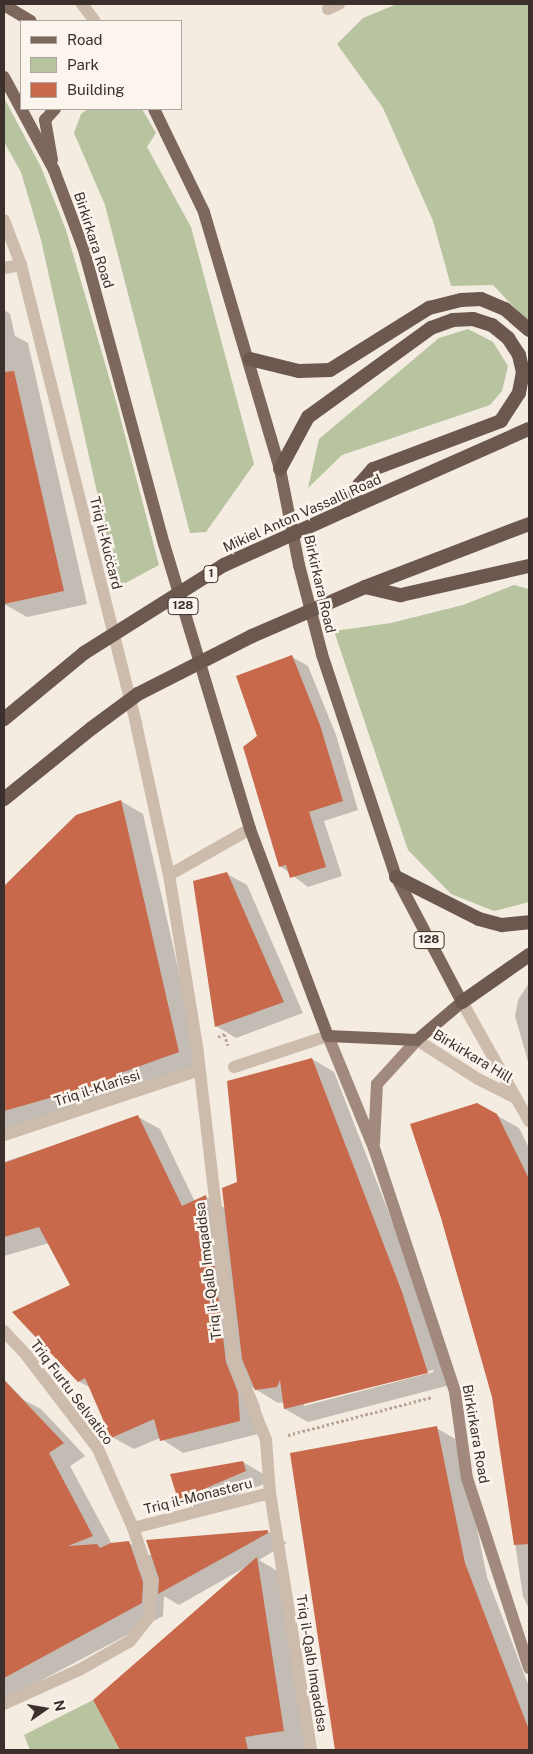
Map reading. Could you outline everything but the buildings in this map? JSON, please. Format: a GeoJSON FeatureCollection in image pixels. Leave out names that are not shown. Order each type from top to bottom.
{"type":"FeatureCollection","features":[{"type":"Feature","properties":{"kind":"highway"},"geometry":{"type":"LineString","coordinates":[[250,359],[299,370],[330,370],[428,308],[461,300],[481,299],[505,309],[529,330]]}},
{"type":"Feature","properties":{"kind":"highway"},"geometry":{"type":"LineString","coordinates":[[280,469],[308,417],[431,328],[452,320],[467,319],[482,321],[500,331],[515,347],[523,372],[519,393],[502,421],[373,469],[358,485],[346,510]]}},
{"type":"Feature","properties":{"kind":"highway","name":"Mikiel Anton Vassalli Road"},"geometry":{"type":"LineString","coordinates":[[4,719],[84,653],[224,565],[529,429]]}},
{"type":"Feature","properties":{"kind":"highway"},"geometry":{"type":"LineString","coordinates":[[4,799],[92,728],[138,694],[252,636],[365,587],[529,524]]}},
{"type":"Feature","properties":{"kind":"highway"},"geometry":{"type":"LineString","coordinates":[[365,587],[401,595],[529,566]]}},
{"type":"Feature","properties":{"kind":"highway"},"geometry":{"type":"LineString","coordinates":[[396,878],[478,919],[502,924],[529,922]]}},
{"type":"Feature","properties":{"kind":"highway"},"geometry":{"type":"LineString","coordinates":[[462,1002],[529,955]]}},
{"type":"Feature","properties":{"kind":"main road"},"geometry":{"type":"LineString","coordinates":[[4,5],[30,20]]}},
{"type":"Feature","properties":{"kind":"main road","name":"Birkirkara Road"},"geometry":{"type":"LineString","coordinates":[[4,76],[20,106]]}},
{"type":"Feature","properties":{"kind":"main road","name":"Birkirkara Road"},"geometry":{"type":"LineString","coordinates":[[22,110],[54,170],[84,250],[164,544],[250,829],[328,1036],[374,1148],[455,1392],[467,1478],[529,1668]]}},
{"type":"Feature","properties":{"kind":"main road","name":"Birkirkara Road"},"geometry":{"type":"LineString","coordinates":[[54,110],[46,120],[54,170]]}},
{"type":"Feature","properties":{"kind":"main road","name":"Birkirkara Road"},"geometry":{"type":"LineString","coordinates":[[154,110],[204,212],[250,359],[280,469],[299,565],[322,654],[396,878],[462,1002],[417,1040],[377,1084],[374,1148]]}},
{"type":"Feature","properties":{"kind":"main road"},"geometry":{"type":"LineString","coordinates":[[328,1036],[417,1040]]}},
{"type":"Feature","properties":{"kind":"street"},"geometry":{"type":"LineString","coordinates":[[82,4],[94,20]]}},
{"type":"Feature","properties":{"kind":"street","name":"Triq il-Kuċċard"},"geometry":{"type":"LineString","coordinates":[[4,220],[21,265],[136,724],[169,875]]}},
{"type":"Feature","properties":{"kind":"street"},"geometry":{"type":"LineString","coordinates":[[4,268],[21,265]]}},
{"type":"Feature","properties":{"kind":"street"},"geometry":{"type":"LineString","coordinates":[[169,875],[250,829]]}},
{"type":"Feature","properties":{"kind":"street","name":"Triq il-Qalb Imqaddsa"},"geometry":{"type":"LineString","coordinates":[[169,875],[200,1070],[234,1361],[266,1440],[270,1493],[311,1750]]}},
{"type":"Feature","properties":{"kind":"street","name":"Birkirkara Hill"},"geometry":{"type":"LineString","coordinates":[[462,1002],[529,1121]]}},
{"type":"Feature","properties":{"kind":"street"},"geometry":{"type":"LineString","coordinates":[[234,1067],[328,1036]]}},
{"type":"Feature","properties":{"kind":"street","name":"Birkirkara Hill"},"geometry":{"type":"LineString","coordinates":[[417,1040],[478,1079],[514,1097]]}},
{"type":"Feature","properties":{"kind":"street","name":"Triq il-Klarissi"},"geometry":{"type":"LineString","coordinates":[[4,1135],[200,1070]]}},
{"type":"Feature","properties":{"kind":"street","name":"Triq Furtu Selvatico"},"geometry":{"type":"LineString","coordinates":[[4,1330],[27,1356],[98,1449],[133,1528],[151,1581],[149,1617],[130,1641],[81,1669],[4,1704]]}},
{"type":"Feature","properties":{"kind":"street","name":"Triq il-Monasteru"},"geometry":{"type":"LineString","coordinates":[[133,1528],[270,1493]]}},
{"type":"Feature","properties":{"kind":"path"},"geometry":{"type":"LineString","coordinates":[[266,1440],[455,1392]]}},
{"type":"Feature","properties":{"kind":"green space"},"geometry":{"type":"Polygon","coordinates":[[[397,4],[529,5],[529,323],[493,285],[451,286],[433,221],[383,108],[337,44],[363,18],[397,4]]]}},
{"type":"Feature","properties":{"kind":"green space"},"geometry":{"type":"Polygon","coordinates":[[[4,98],[41,167],[66,230],[116,401],[159,565],[118,587],[41,240],[21,172],[4,142],[4,98]]]}},
{"type":"Feature","properties":{"kind":"green space"},"geometry":{"type":"Polygon","coordinates":[[[87,110],[143,110],[156,133],[147,147],[191,227],[254,464],[206,532],[190,533],[105,205],[74,133],[81,114],[87,110]]]}},
{"type":"Feature","properties":{"kind":"green space"},"geometry":{"type":"Polygon","coordinates":[[[468,329],[493,342],[508,366],[502,391],[490,405],[342,455],[308,488],[319,439],[439,338],[468,329]]]}},
{"type":"Feature","properties":{"kind":"green space"},"geometry":{"type":"Polygon","coordinates":[[[514,585],[529,589],[529,902],[494,911],[451,894],[408,850],[334,631],[391,623],[463,605],[514,585]]]}},
{"type":"Feature","properties":{"kind":"green space"},"geometry":{"type":"Polygon","coordinates":[[[93,1700],[120,1750],[30,1750],[24,1735],[93,1700]]]}}]}
